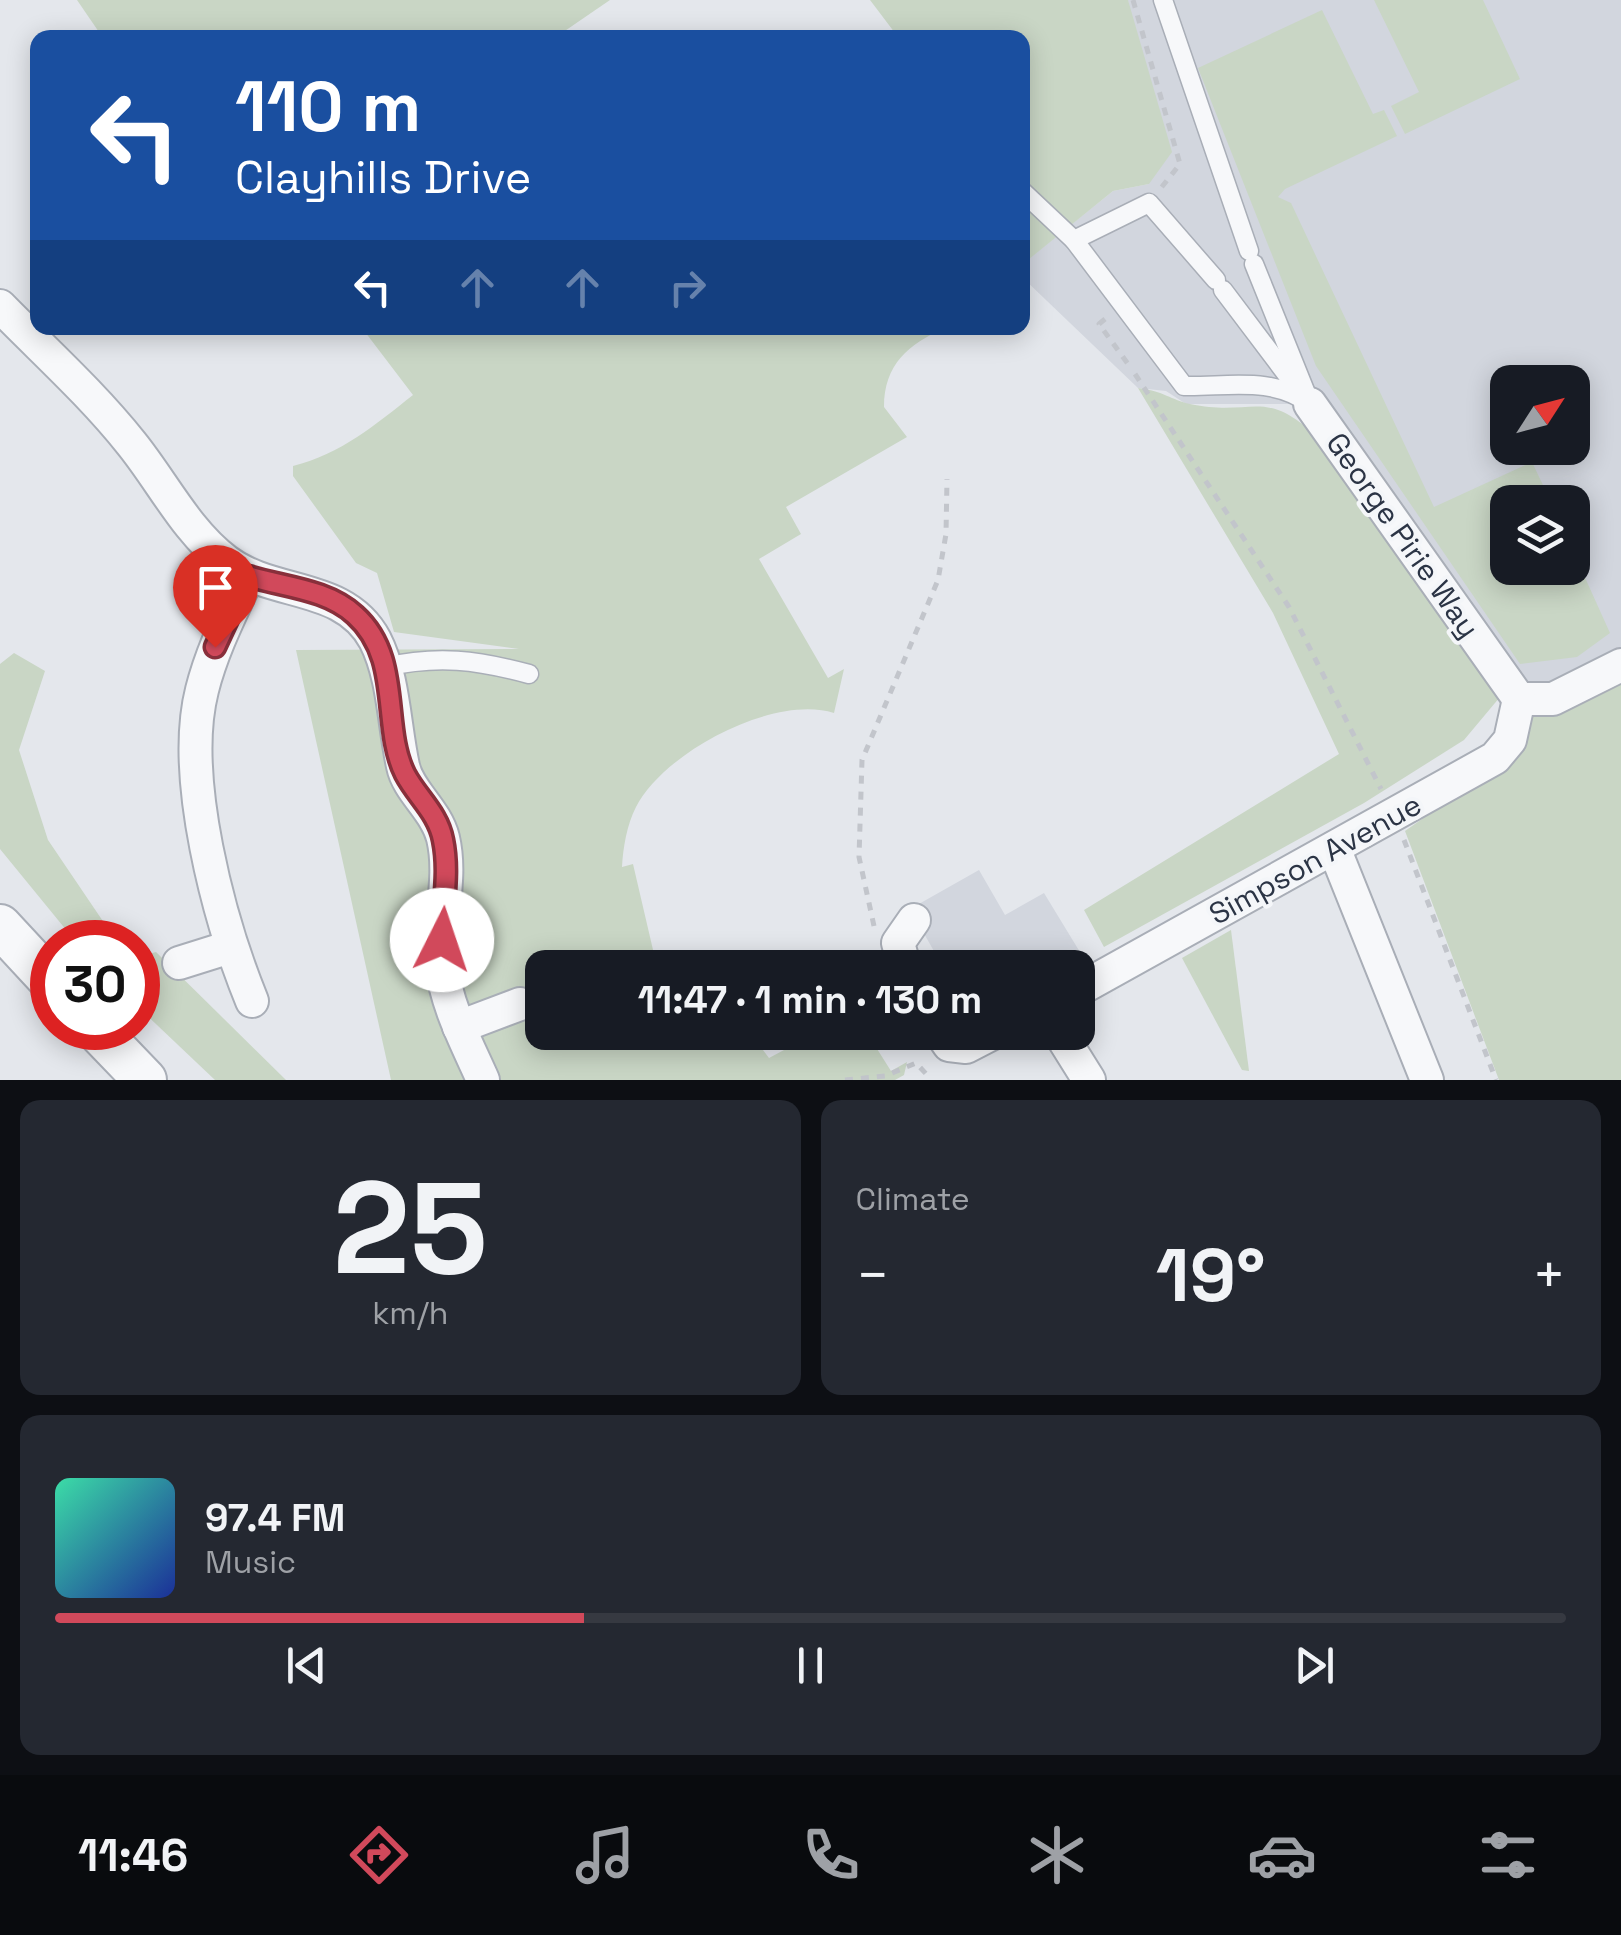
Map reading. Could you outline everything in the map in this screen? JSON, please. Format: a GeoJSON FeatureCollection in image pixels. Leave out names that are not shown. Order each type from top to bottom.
{"type":"FeatureCollection","features":[{"type":"Feature","properties":{"kind":"street"},"geometry":{"type":"LineString","coordinates":[[0,306],[130,442],[200,536],[248,576],[327,596],[374,639],[385,667],[404,772],[428,804],[442,835],[448,872],[442,967],[459,1027],[482,1080]]}},
{"type":"Feature","properties":{"kind":"street","name":"George Pirie Way"},"geometry":{"type":"LineString","coordinates":[[1310,404],[1518,699]]}},
{"type":"Feature","properties":{"kind":"street"},"geometry":{"type":"LineString","coordinates":[[248,576],[215,647],[200,695],[197,755],[213,882],[230,947],[252,1001]]}},
{"type":"Feature","properties":{"kind":"street"},"geometry":{"type":"LineString","coordinates":[[1518,699],[1553,699],[1621,666]]}},
{"type":"Feature","properties":{"kind":"street","name":"Simpson Avenue"},"geometry":{"type":"LineString","coordinates":[[1095,981],[1494,758],[1510,740],[1518,699]]}},
{"type":"Feature","properties":{"kind":"street"},"geometry":{"type":"LineString","coordinates":[[1334,848],[1426,1080]]}},
{"type":"Feature","properties":{"kind":"street"},"geometry":{"type":"LineString","coordinates":[[900,950],[898,943],[914,920]]}},
{"type":"Feature","properties":{"kind":"street"},"geometry":{"type":"LineString","coordinates":[[0,926],[30,958]]}},
{"type":"Feature","properties":{"kind":"street"},"geometry":{"type":"LineString","coordinates":[[179,963],[230,947]]}},
{"type":"Feature","properties":{"kind":"street"},"geometry":{"type":"LineString","coordinates":[[459,1027],[525,1003]]}},
{"type":"Feature","properties":{"kind":"street"},"geometry":{"type":"LineString","coordinates":[[116,1050],[144,1080]]}},
{"type":"Feature","properties":{"kind":"street"},"geometry":{"type":"LineString","coordinates":[[1070,1050],[1089,1080]]}},
{"type":"Feature","properties":{"kind":"lane","name":"George Pirie Way"},"geometry":{"type":"LineString","coordinates":[[1162,0],[1252,257],[1310,404]]}},
{"type":"Feature","properties":{"kind":"lane"},"geometry":{"type":"LineString","coordinates":[[1030,199],[1074,240],[1119,305],[1184,386],[1260,384],[1294,391],[1310,404]]}},
{"type":"Feature","properties":{"kind":"lane"},"geometry":{"type":"LineString","coordinates":[[1074,240],[1149,203],[1219,285],[1310,404]]}},
{"type":"Feature","properties":{"kind":"lane"},"geometry":{"type":"LineString","coordinates":[[385,667],[425,658],[472,659],[529,674]]}},
{"type":"Feature","properties":{"kind":"path"},"geometry":{"type":"LineString","coordinates":[[1133,0],[1180,164]]}},
{"type":"Feature","properties":{"kind":"path"},"geometry":{"type":"LineString","coordinates":[[1119,305],[1100,324],[1128,364]]}},
{"type":"Feature","properties":{"kind":"path"},"geometry":{"type":"LineString","coordinates":[[1135,374],[1289,607],[1395,816],[1496,1080]]}},
{"type":"Feature","properties":{"kind":"path"},"geometry":{"type":"LineString","coordinates":[[878,941],[859,857],[862,760],[938,580],[946,534],[947,479]]}},
{"type":"Feature","properties":{"kind":"path"},"geometry":{"type":"LineString","coordinates":[[845,1080],[885,1076],[916,1063],[928,1076]]}},
{"type":"Feature","properties":{"kind":"shaded area"},"geometry":{"type":"Polygon","coordinates":[[[1128,0],[1621,0],[1621,1074],[1495,758],[1518,699],[1310,404],[1186,404],[1166,391],[1138,388],[1030,285],[1030,258],[1113,191],[1149,184],[1128,0]]]}},
{"type":"Feature","properties":{"kind":"shaded area"},"geometry":{"type":"Polygon","coordinates":[[[979,870],[1005,915],[1044,893],[1079,950],[933,950],[910,909],[979,870]]]}},
{"type":"Feature","properties":{"kind":"green space"},"geometry":{"type":"Polygon","coordinates":[[[77,0],[610,0],[566,30],[98,30],[77,0]]]}},
{"type":"Feature","properties":{"kind":"green space"},"geometry":{"type":"Polygon","coordinates":[[[870,0],[1128,0],[1172,152],[1149,184],[1113,191],[1030,258],[1030,30],[893,30],[870,0]]]}},
{"type":"Feature","properties":{"kind":"green space"},"geometry":{"type":"Polygon","coordinates":[[[1374,0],[1483,0],[1520,79],[1405,134],[1391,106],[1419,92],[1374,0]]]}},
{"type":"Feature","properties":{"kind":"green space"},"geometry":{"type":"Polygon","coordinates":[[[1322,10],[1373,114],[1384,110],[1397,136],[1285,189],[1278,197],[1291,203],[1434,507],[1525,465],[1533,465],[1543,485],[1490,485],[1490,585],[1588,585],[1610,633],[1577,657],[1520,664],[1316,366],[1198,68],[1322,10]]]}},
{"type":"Feature","properties":{"kind":"green space"},"geometry":{"type":"Polygon","coordinates":[[[367,335],[932,335],[909,349],[888,379],[884,407],[907,437],[786,507],[801,534],[759,559],[828,678],[844,669],[834,713],[809,709],[752,720],[695,748],[650,786],[630,821],[622,867],[633,864],[653,950],[525,950],[525,1050],[763,1050],[769,1058],[784,1050],[878,1050],[891,1071],[907,1062],[904,1075],[895,1080],[391,1080],[296,650],[519,649],[394,632],[377,573],[356,563],[293,476],[293,466],[342,446],[413,395],[367,335]]]}},
{"type":"Feature","properties":{"kind":"green space"},"geometry":{"type":"Polygon","coordinates":[[[1138,388],[1190,404],[1272,408],[1303,424],[1323,442],[1500,697],[1464,740],[1364,803],[1104,947],[1084,910],[1339,754],[1273,613],[1138,388]]]}},
{"type":"Feature","properties":{"kind":"green space"},"geometry":{"type":"Polygon","coordinates":[[[14,653],[45,671],[19,750],[48,840],[102,920],[58,920],[0,849],[0,664],[14,653]]]}},
{"type":"Feature","properties":{"kind":"green space"},"geometry":{"type":"Polygon","coordinates":[[[1621,670],[1621,1080],[1499,1080],[1405,831],[1510,757],[1524,717],[1621,670]]]}},
{"type":"Feature","properties":{"kind":"green space"},"geometry":{"type":"Polygon","coordinates":[[[1231,930],[1249,1071],[1242,1070],[1182,958],[1231,930]]]}},
{"type":"Feature","properties":{"kind":"green space"},"geometry":{"type":"Polygon","coordinates":[[[160,956],[286,1080],[215,1080],[160,1028],[160,956]]]}},
{"type":"Feature","properties":{"kind":"route"},"geometry":{"type":"LineString","coordinates":[[215,647],[248,576],[327,596],[356,615],[374,639],[385,667],[404,772],[428,804],[442,835],[448,872],[442,940]]}}]}
